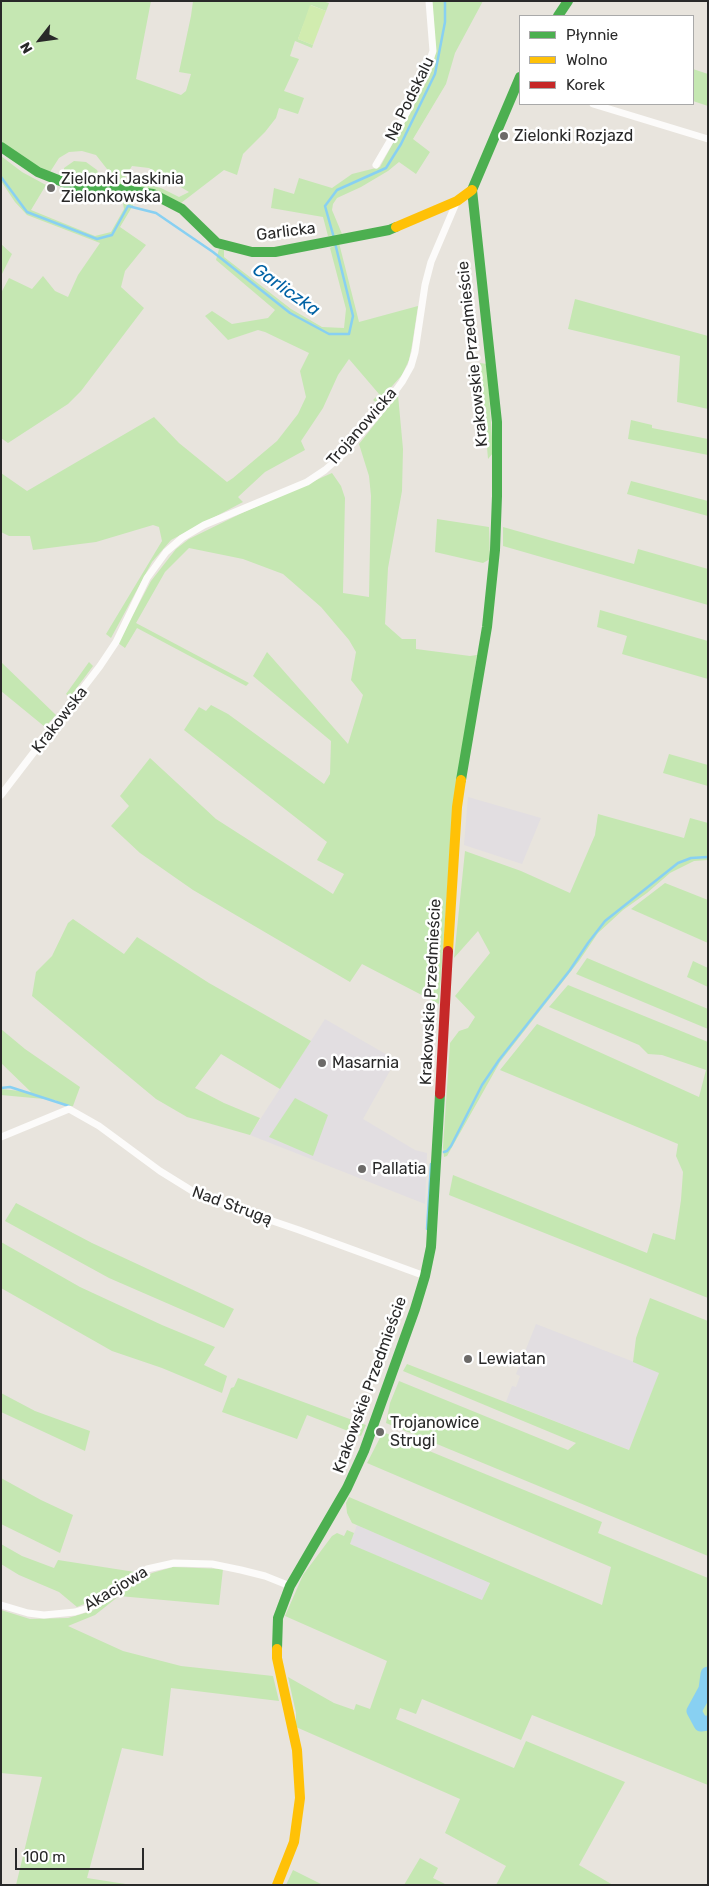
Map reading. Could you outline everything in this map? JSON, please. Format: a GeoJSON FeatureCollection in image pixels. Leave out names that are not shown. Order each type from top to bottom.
{"type":"FeatureCollection","features":[{"type":"Feature","properties":{"kind":"main road"},"geometry":{"type":"LineString","coordinates":[[559,15],[568,1]]}},
{"type":"Feature","properties":{"kind":"main road","name":"Krakowskie Przedmieście"},"geometry":{"type":"LineString","coordinates":[[278,1885],[294,1842],[300,1798],[297,1750],[279,1672],[276,1649],[278,1618],[290,1586],[355,1472],[406,1334],[425,1276],[433,1224],[457,807],[483,659],[495,550],[497,422],[472,190],[480,166],[519,80]]}},
{"type":"Feature","properties":{"kind":"main road","name":"Garlicka"},"geometry":{"type":"LineString","coordinates":[[1,147],[38,172],[68,184],[83,188],[119,189],[153,194],[182,209],[217,243],[252,252],[275,252],[389,230],[457,201],[472,190]]}},
{"type":"Feature","properties":{"kind":"street","name":"Na Podskalu"},"geometry":{"type":"LineString","coordinates":[[376,165],[407,112],[433,51],[429,1]]}},
{"type":"Feature","properties":{"kind":"street"},"geometry":{"type":"LineString","coordinates":[[596,105],[708,139]]}},
{"type":"Feature","properties":{"kind":"street","name":"Trojanowicka"},"geometry":{"type":"LineString","coordinates":[[116,642],[157,563],[182,538],[204,525],[306,482],[325,470],[342,455],[379,413],[402,382],[410,366],[415,352],[425,285],[431,262],[457,201]]}},
{"type":"Feature","properties":{"kind":"street","name":"Krakowska"},"geometry":{"type":"LineString","coordinates":[[1,795],[86,685],[116,642]]}},
{"type":"Feature","properties":{"kind":"street","name":"Nad Strugą"},"geometry":{"type":"LineString","coordinates":[[1,1137],[69,1109],[100,1126],[160,1172],[202,1197],[425,1276]]}},
{"type":"Feature","properties":{"kind":"street","name":"Akacjowa"},"geometry":{"type":"LineString","coordinates":[[1,1605],[28,1613],[44,1615],[74,1612],[105,1600],[147,1569],[174,1563],[212,1564],[265,1576],[290,1586]]}},
{"type":"Feature","properties":{"kind":"shaded area"},"geometry":{"type":"Polygon","coordinates":[[[468,797],[541,818],[522,864],[464,845],[468,797]]]}},
{"type":"Feature","properties":{"kind":"shaded area"},"geometry":{"type":"Polygon","coordinates":[[[325,1019],[396,1060],[363,1119],[415,1150],[427,1153],[425,1204],[250,1135],[325,1019]]]}},
{"type":"Feature","properties":{"kind":"shaded area"},"geometry":{"type":"Polygon","coordinates":[[[536,1324],[660,1372],[629,1450],[506,1402],[512,1386],[516,1387],[520,1376],[516,1374],[536,1324]]]}},
{"type":"Feature","properties":{"kind":"shaded area"},"geometry":{"type":"Polygon","coordinates":[[[357,1525],[490,1582],[482,1601],[350,1544],[357,1525]]]}},
{"type":"Feature","properties":{"kind":"green space"},"geometry":{"type":"Polygon","coordinates":[[[1,1],[151,1],[136,79],[181,95],[186,91],[191,74],[179,72],[193,1],[322,1],[329,3],[326,11],[311,5],[298,39],[313,45],[312,48],[295,41],[290,56],[299,59],[284,91],[304,98],[298,114],[279,108],[276,118],[243,154],[237,175],[224,170],[181,203],[156,191],[114,186],[107,169],[96,155],[82,151],[69,152],[59,158],[50,172],[31,163],[1,142],[1,1]],[[132,166],[124,179],[161,188],[179,197],[189,192],[149,168],[132,166]]]}},
{"type":"Feature","properties":{"kind":"green space"},"geometry":{"type":"Polygon","coordinates":[[[432,1],[483,1],[455,53],[446,84],[413,139],[430,152],[416,174],[399,162],[361,187],[337,198],[332,210],[342,234],[328,236],[323,217],[271,208],[274,188],[294,194],[299,178],[332,188],[352,174],[380,167],[430,75],[436,51],[432,1]]]}},
{"type":"Feature","properties":{"kind":"green space"},"geometry":{"type":"Polygon","coordinates":[[[310,5],[326,11],[313,45],[298,39],[310,5]]]}},
{"type":"Feature","properties":{"kind":"green space"},"geometry":{"type":"Polygon","coordinates":[[[694,69],[708,74],[708,106],[694,101],[694,69]]]}},
{"type":"Feature","properties":{"kind":"green space"},"geometry":{"type":"Polygon","coordinates":[[[1,156],[22,172],[46,185],[31,210],[95,236],[111,232],[124,209],[122,197],[138,197],[120,227],[146,245],[125,271],[121,287],[144,308],[81,391],[68,404],[8,443],[1,438],[1,293],[9,278],[32,289],[43,276],[55,291],[68,297],[78,275],[100,243],[27,215],[15,202],[1,181],[1,156]]]}},
{"type":"Feature","properties":{"kind":"green space"},"geometry":{"type":"Polygon","coordinates":[[[74,161],[86,162],[97,170],[101,180],[99,185],[76,182],[64,177],[64,168],[74,161]]]}},
{"type":"Feature","properties":{"kind":"green space"},"geometry":{"type":"Polygon","coordinates":[[[339,243],[359,322],[418,306],[409,360],[402,375],[377,403],[373,400],[379,394],[349,359],[338,375],[323,408],[301,441],[305,450],[265,472],[238,497],[243,502],[171,540],[152,562],[111,638],[106,634],[162,541],[159,527],[153,525],[96,542],[33,550],[30,536],[9,536],[1,532],[1,473],[27,491],[154,417],[179,443],[227,482],[233,478],[277,441],[298,414],[306,397],[300,371],[309,353],[258,330],[228,340],[205,316],[212,311],[232,324],[268,318],[275,310],[216,260],[219,249],[224,250],[224,257],[291,309],[322,327],[344,328],[346,309],[330,248],[339,243]]]}},
{"type":"Feature","properties":{"kind":"green space"},"geometry":{"type":"Polygon","coordinates":[[[1,244],[12,254],[1,276],[1,244]]]}},
{"type":"Feature","properties":{"kind":"green space"},"geometry":{"type":"Polygon","coordinates":[[[575,299],[708,336],[708,409],[677,402],[680,356],[568,329],[575,299]]]}},
{"type":"Feature","properties":{"kind":"green space"},"geometry":{"type":"Polygon","coordinates":[[[480,363],[487,364],[493,453],[488,459],[480,363]]]}},
{"type":"Feature","properties":{"kind":"green space"},"geometry":{"type":"Polygon","coordinates":[[[398,395],[403,449],[402,491],[388,568],[385,624],[402,639],[416,639],[416,649],[470,656],[477,655],[453,809],[439,1004],[362,964],[350,982],[193,890],[140,853],[111,826],[129,806],[120,796],[150,758],[216,819],[333,894],[344,874],[317,860],[327,842],[184,730],[199,707],[206,711],[211,705],[228,714],[324,784],[330,774],[331,741],[253,676],[267,652],[348,744],[363,695],[351,680],[356,652],[349,640],[321,607],[283,574],[243,559],[189,548],[165,572],[136,623],[249,683],[246,686],[137,628],[125,648],[118,643],[151,581],[176,549],[189,539],[242,513],[332,473],[341,486],[345,498],[343,593],[369,597],[371,496],[369,476],[359,444],[398,395]]]}},
{"type":"Feature","properties":{"kind":"green space"},"geometry":{"type":"Polygon","coordinates":[[[631,420],[652,425],[652,428],[708,439],[708,455],[628,439],[631,420]]]}},
{"type":"Feature","properties":{"kind":"green space"},"geometry":{"type":"Polygon","coordinates":[[[631,481],[708,501],[708,516],[627,494],[631,481]]]}},
{"type":"Feature","properties":{"kind":"green space"},"geometry":{"type":"Polygon","coordinates":[[[437,519],[489,527],[490,559],[483,563],[435,552],[437,519]]]}},
{"type":"Feature","properties":{"kind":"green space"},"geometry":{"type":"Polygon","coordinates":[[[503,527],[634,564],[638,549],[708,569],[708,605],[503,546],[503,527]]]}},
{"type":"Feature","properties":{"kind":"green space"},"geometry":{"type":"Polygon","coordinates":[[[600,610],[708,641],[708,679],[622,654],[627,636],[597,627],[600,610]]]}},
{"type":"Feature","properties":{"kind":"green space"},"geometry":{"type":"Polygon","coordinates":[[[1,662],[56,715],[45,727],[1,691],[1,662]]]}},
{"type":"Feature","properties":{"kind":"green space"},"geometry":{"type":"Polygon","coordinates":[[[89,662],[93,666],[70,697],[66,694],[89,662]]]}},
{"type":"Feature","properties":{"kind":"green space"},"geometry":{"type":"Polygon","coordinates":[[[669,754],[708,765],[708,786],[663,773],[669,754]]]}},
{"type":"Feature","properties":{"kind":"green space"},"geometry":{"type":"Polygon","coordinates":[[[598,814],[684,838],[690,818],[708,823],[708,860],[694,861],[670,873],[623,910],[598,933],[579,961],[500,1062],[447,1156],[444,1157],[443,1147],[450,1043],[459,1031],[468,1028],[475,1017],[455,996],[490,953],[478,931],[454,958],[465,851],[521,871],[570,893],[595,835],[598,814]]]}},
{"type":"Feature","properties":{"kind":"green space"},"geometry":{"type":"Polygon","coordinates":[[[665,883],[708,900],[708,943],[631,909],[665,883]]]}},
{"type":"Feature","properties":{"kind":"green space"},"geometry":{"type":"Polygon","coordinates":[[[73,919],[124,954],[137,937],[209,983],[311,1041],[280,1089],[221,1054],[195,1088],[260,1118],[250,1135],[187,1117],[156,1099],[32,996],[36,972],[52,956],[68,923],[73,919]]]}},
{"type":"Feature","properties":{"kind":"green space"},"geometry":{"type":"Polygon","coordinates":[[[587,958],[708,1009],[708,1029],[576,974],[587,958]]]}},
{"type":"Feature","properties":{"kind":"green space"},"geometry":{"type":"Polygon","coordinates":[[[693,961],[708,968],[708,987],[687,977],[693,961]]]}},
{"type":"Feature","properties":{"kind":"green space"},"geometry":{"type":"Polygon","coordinates":[[[568,985],[708,1042],[708,1298],[449,1195],[453,1175],[647,1253],[653,1233],[675,1240],[683,1172],[676,1156],[678,1144],[500,1070],[537,1024],[699,1097],[706,1070],[662,1055],[648,1054],[639,1045],[549,1007],[568,985]]]}},
{"type":"Feature","properties":{"kind":"green space"},"geometry":{"type":"Polygon","coordinates":[[[1,1029],[25,1049],[80,1087],[73,1106],[68,1107],[55,1100],[1,1095],[1,1089],[31,1092],[1,1063],[1,1029]]]}},
{"type":"Feature","properties":{"kind":"green space"},"geometry":{"type":"Polygon","coordinates":[[[295,1098],[328,1115],[313,1156],[269,1137],[295,1098]]]}},
{"type":"Feature","properties":{"kind":"green space"},"geometry":{"type":"Polygon","coordinates":[[[16,1203],[92,1243],[234,1309],[224,1328],[109,1278],[5,1221],[16,1203]]]}},
{"type":"Feature","properties":{"kind":"green space"},"geometry":{"type":"Polygon","coordinates":[[[1,1242],[80,1287],[215,1347],[204,1365],[227,1376],[222,1393],[162,1368],[112,1351],[1,1288],[1,1242]]]}},
{"type":"Feature","properties":{"kind":"green space"},"geometry":{"type":"Polygon","coordinates":[[[650,1298],[708,1321],[708,1556],[386,1423],[390,1403],[399,1381],[568,1450],[576,1443],[403,1371],[407,1364],[629,1450],[659,1373],[633,1362],[636,1338],[650,1298]]]}},
{"type":"Feature","properties":{"kind":"green space"},"geometry":{"type":"Polygon","coordinates":[[[238,1378],[366,1425],[361,1436],[307,1415],[297,1439],[222,1412],[231,1388],[234,1387],[238,1378]]]}},
{"type":"Feature","properties":{"kind":"green space"},"geometry":{"type":"Polygon","coordinates":[[[1,1393],[35,1411],[90,1431],[85,1451],[1,1412],[1,1393]]]}},
{"type":"Feature","properties":{"kind":"green space"},"geometry":{"type":"Polygon","coordinates":[[[383,1432],[602,1522],[598,1533],[708,1578],[708,1785],[532,1715],[521,1740],[422,1699],[416,1714],[400,1708],[396,1719],[514,1768],[526,1741],[625,1782],[579,1865],[613,1885],[496,1885],[506,1866],[445,1833],[460,1799],[296,1727],[296,1713],[288,1677],[334,1703],[354,1710],[356,1704],[370,1709],[387,1661],[285,1616],[303,1575],[332,1536],[337,1533],[344,1536],[347,1530],[354,1533],[350,1544],[482,1600],[490,1583],[352,1523],[347,1513],[346,1503],[349,1497],[602,1605],[611,1567],[367,1463],[383,1432]]]}},
{"type":"Feature","properties":{"kind":"green space"},"geometry":{"type":"Polygon","coordinates":[[[1,1478],[73,1515],[60,1553],[1,1524],[1,1478]]]}},
{"type":"Feature","properties":{"kind":"green space"},"geometry":{"type":"Polygon","coordinates":[[[1,1544],[22,1556],[54,1568],[58,1560],[135,1572],[110,1593],[77,1607],[59,1592],[19,1575],[1,1564],[1,1544]]]}},
{"type":"Feature","properties":{"kind":"green space"},"geometry":{"type":"Polygon","coordinates":[[[173,1567],[223,1569],[219,1605],[119,1596],[135,1583],[152,1573],[173,1567]]]}},
{"type":"Feature","properties":{"kind":"green space"},"geometry":{"type":"Polygon","coordinates":[[[119,1596],[95,1615],[68,1626],[123,1651],[181,1666],[273,1676],[279,1701],[171,1688],[163,1756],[122,1748],[87,1878],[132,1885],[16,1885],[42,1777],[1,1773],[1,1610],[30,1619],[68,1618],[92,1611],[119,1596]]]}},
{"type":"Feature","properties":{"kind":"green space"},"geometry":{"type":"Polygon","coordinates":[[[420,1858],[438,1868],[433,1878],[447,1885],[404,1885],[420,1858]]]}},
{"type":"Feature","properties":{"kind":"green space"},"geometry":{"type":"Polygon","coordinates":[[[293,1870],[323,1885],[286,1885],[293,1870]]]}},
{"type":"Feature","properties":{"kind":"waterway","name":"Garliczka"},"geometry":{"type":"LineString","coordinates":[[334,238],[325,206],[337,190],[386,168],[401,144],[435,74],[445,22],[445,1]]}},
{"type":"Feature","properties":{"kind":"waterway","name":"Garliczka"},"geometry":{"type":"LineString","coordinates":[[1,177],[27,212],[97,239],[112,235],[128,206],[156,213],[213,252],[290,313],[329,334],[349,334],[353,316],[335,243]]}},
{"type":"Feature","properties":{"kind":"waterway"},"geometry":{"type":"LineString","coordinates":[[444,1152],[451,1146],[482,1085],[499,1060],[570,970],[605,921],[678,863],[691,858],[708,857]]}},
{"type":"Feature","properties":{"kind":"waterway"},"geometry":{"type":"LineString","coordinates":[[1,1088],[10,1087],[69,1106]]}},
{"type":"Feature","properties":{"kind":"waterway"},"geometry":{"type":"LineString","coordinates":[[427,1229],[431,1164]]}},
{"type":"Feature","properties":{"kind":"waterway"},"geometry":{"type":"LineString","coordinates":[[200,1192],[211,1197]]}},
{"type":"Feature","properties":{"kind":"waterway"},"geometry":{"type":"LineString","coordinates":[[708,1674],[706,1689],[694,1711],[701,1724],[708,1723]]}},
{"type":"Feature","properties":{"kind":"traffic: fast"},"geometry":{"type":"LineString","coordinates":[[559,15],[568,1]]}},
{"type":"Feature","properties":{"kind":"traffic: fast"},"geometry":{"type":"LineString","coordinates":[[461,780],[487,627],[495,550],[497,496],[497,422],[472,190],[519,79]]}},
{"type":"Feature","properties":{"kind":"traffic: fast"},"geometry":{"type":"LineString","coordinates":[[1,147],[38,172],[68,184],[83,188],[119,189],[153,194],[182,209],[217,243],[252,252],[275,252],[389,230],[396,227]]}},
{"type":"Feature","properties":{"kind":"traffic: fast"},"geometry":{"type":"LineString","coordinates":[[277,1649],[278,1618],[290,1586],[347,1488],[364,1451],[425,1276],[431,1247],[440,1094]]}},
{"type":"Feature","properties":{"kind":"traffic: slow"},"geometry":{"type":"LineString","coordinates":[[396,227],[457,201],[472,190]]}},
{"type":"Feature","properties":{"kind":"traffic: slow"},"geometry":{"type":"LineString","coordinates":[[448,951],[457,807],[461,780]]}},
{"type":"Feature","properties":{"kind":"traffic: slow"},"geometry":{"type":"LineString","coordinates":[[277,1649],[277,1658],[297,1750],[300,1798],[294,1842],[277,1885]]}},
{"type":"Feature","properties":{"kind":"traffic: jam"},"geometry":{"type":"LineString","coordinates":[[440,1094],[448,951]]}},
{"type":"Feature","properties":{"kind":"place","name":"Zielonki Rozjazd"},"geometry":{"type":"Point","coordinates":[504,136]}},
{"type":"Feature","properties":{"kind":"place","name":"Zielonki Jaskinia Zielonkowska"},"geometry":{"type":"Point","coordinates":[51,188]}},
{"type":"Feature","properties":{"kind":"place","name":"Masarnia"},"geometry":{"type":"Point","coordinates":[322,1063]}},
{"type":"Feature","properties":{"kind":"place","name":"Pallatia"},"geometry":{"type":"Point","coordinates":[362,1169]}},
{"type":"Feature","properties":{"kind":"place","name":"Lewiatan"},"geometry":{"type":"Point","coordinates":[468,1359]}},
{"type":"Feature","properties":{"kind":"place","name":"Trojanowice Strugi"},"geometry":{"type":"Point","coordinates":[380,1432]}}]}
